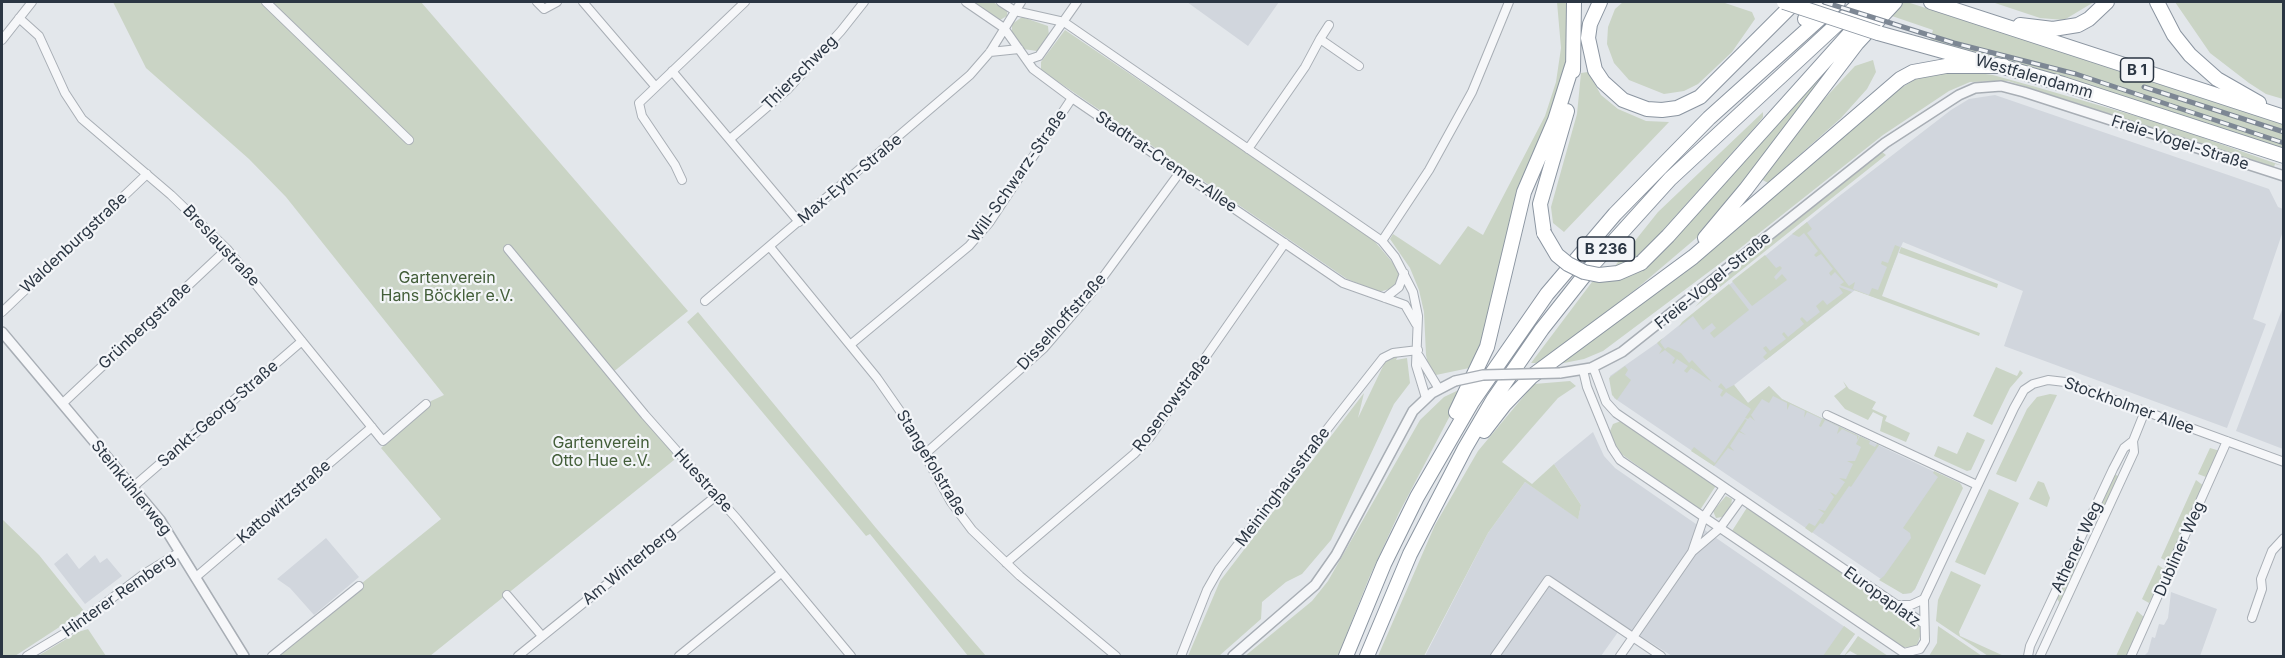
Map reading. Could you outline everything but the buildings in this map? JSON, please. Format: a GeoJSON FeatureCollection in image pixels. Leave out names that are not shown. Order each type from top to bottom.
{"type":"FeatureCollection","features":[{"type":"Feature","properties":{"kind":"highway"},"geometry":{"type":"LineString","coordinates":[[1574,2],[1570,102],[1540,204],[1544,233],[1553,249],[1564,262],[1584,272],[1599,275],[1618,273],[1641,263],[1662,244],[1878,2]]}},
{"type":"Feature","properties":{"kind":"highway"},"geometry":{"type":"LineString","coordinates":[[1600,2],[1590,24],[1588,38],[1595,70],[1603,82],[1623,100],[1647,109],[1662,110],[1677,108],[1700,97],[1795,2]]}},
{"type":"Feature","properties":{"kind":"highway","name":"Westfalendamm"},"geometry":{"type":"LineString","coordinates":[[1784,2],[1886,35],[2004,66],[2283,156]]}},
{"type":"Feature","properties":{"kind":"highway"},"geometry":{"type":"LineString","coordinates":[[1770,63],[1785,39],[1823,2]]}},
{"type":"Feature","properties":{"kind":"highway","name":"B 236"},"geometry":{"type":"LineString","coordinates":[[1346,657],[1384,564],[1417,497],[1472,402],[1529,319],[1615,214],[1709,118],[1838,2]]}},
{"type":"Feature","properties":{"kind":"highway","name":"B 236"},"geometry":{"type":"LineString","coordinates":[[1367,657],[1398,582],[1439,497],[1493,400],[1542,329],[1600,255],[1670,179],[1861,2]]}},
{"type":"Feature","properties":{"kind":"highway"},"geometry":{"type":"LineString","coordinates":[[1667,275],[1730,209],[1857,43],[1895,2]]}},
{"type":"Feature","properties":{"kind":"highway","name":"B 1"},"geometry":{"type":"LineString","coordinates":[[1931,2],[2278,115]]}},
{"type":"Feature","properties":{"kind":"highway"},"geometry":{"type":"LineString","coordinates":[[2003,25],[2053,28],[2078,25],[2089,19],[2107,2]]}},
{"type":"Feature","properties":{"kind":"highway"},"geometry":{"type":"LineString","coordinates":[[2157,2],[2174,35],[2190,55],[2217,79],[2278,115]]}},
{"type":"Feature","properties":{"kind":"highway"},"geometry":{"type":"LineString","coordinates":[[1417,497],[1423,472],[1468,390],[1486,347],[1524,192],[1555,120],[1573,63]]}},
{"type":"Feature","properties":{"kind":"highway"},"geometry":{"type":"LineString","coordinates":[[1439,497],[1497,414],[1525,382],[1701,251],[1900,79],[1913,72],[1946,66],[2004,66]]}},
{"type":"Feature","properties":{"kind":"street"},"geometry":{"type":"LineString","coordinates":[[2,40],[32,2]]}},
{"type":"Feature","properties":{"kind":"street"},"geometry":{"type":"LineString","coordinates":[[266,2],[409,140]]}},
{"type":"Feature","properties":{"kind":"street"},"geometry":{"type":"LineString","coordinates":[[537,2],[544,9],[557,2]]}},
{"type":"Feature","properties":{"kind":"street"},"geometry":{"type":"LineString","coordinates":[[583,2],[655,86]]}},
{"type":"Feature","properties":{"kind":"street"},"geometry":{"type":"LineString","coordinates":[[682,180],[675,165],[642,116],[639,103],[745,2]]}},
{"type":"Feature","properties":{"kind":"street","name":"Thierschweg"},"geometry":{"type":"LineString","coordinates":[[730,139],[788,89],[864,2]]}},
{"type":"Feature","properties":{"kind":"street","name":"Stadtrat-Cremer-Allee"},"geometry":{"type":"LineString","coordinates":[[966,2],[1004,28],[1033,69],[1072,98],[1342,283],[1405,305],[1411,312],[1417,328]]}},
{"type":"Feature","properties":{"kind":"street","name":"Stadtrat-Cremer-Allee"},"geometry":{"type":"LineString","coordinates":[[1001,2],[1015,11],[1064,22],[1382,241],[1404,273],[1418,308],[1416,365],[1426,398]]}},
{"type":"Feature","properties":{"kind":"street","name":"Max-Eyth-Straße"},"geometry":{"type":"LineString","coordinates":[[705,301],[970,75],[990,52],[1021,2]]}},
{"type":"Feature","properties":{"kind":"street"},"geometry":{"type":"LineString","coordinates":[[1027,60],[1039,56],[1077,2]]}},
{"type":"Feature","properties":{"kind":"street"},"geometry":{"type":"LineString","coordinates":[[1382,241],[1440,151],[1472,92],[1509,2]]}},
{"type":"Feature","properties":{"kind":"street","name":"Breslaustraße"},"geometry":{"type":"LineString","coordinates":[[19,18],[39,36],[65,93],[82,119],[147,174],[227,249],[372,427]]}},
{"type":"Feature","properties":{"kind":"street"},"geometry":{"type":"LineString","coordinates":[[1248,149],[1305,67],[1329,25]]}},
{"type":"Feature","properties":{"kind":"street"},"geometry":{"type":"LineString","coordinates":[[1320,39],[1359,66]]}},
{"type":"Feature","properties":{"kind":"street"},"geometry":{"type":"LineString","coordinates":[[990,52],[1019,49]]}},
{"type":"Feature","properties":{"kind":"street"},"geometry":{"type":"LineString","coordinates":[[672,70],[799,222]]}},
{"type":"Feature","properties":{"kind":"street","name":"Freie-Vogel-Straße"},"geometry":{"type":"LineString","coordinates":[[1233,657],[1315,585],[1336,555],[1408,419],[1426,398],[1455,381],[1483,375],[1560,373],[1583,370],[1616,356],[1655,328],[1885,143],[1948,101],[1975,88],[2001,86],[2024,92],[2283,176]]}},
{"type":"Feature","properties":{"kind":"street","name":"Will-Schwarz-Straße"},"geometry":{"type":"LineString","coordinates":[[850,345],[969,246],[988,223],[1072,98]]}},
{"type":"Feature","properties":{"kind":"street","name":"Disselhoffstraße"},"geometry":{"type":"LineString","coordinates":[[925,454],[1044,348],[1092,292],[1180,172]]}},
{"type":"Feature","properties":{"kind":"street","name":"Waldenburgstraße"},"geometry":{"type":"LineString","coordinates":[[2,312],[147,174]]}},
{"type":"Feature","properties":{"kind":"street","name":"Rosenowstraße"},"geometry":{"type":"LineString","coordinates":[[1006,563],[1134,454],[1150,437],[1285,243]]}},
{"type":"Feature","properties":{"kind":"street","name":"Stangefolstraße"},"geometry":{"type":"LineString","coordinates":[[770,247],[850,345],[900,411],[951,502],[972,530],[1006,563],[1116,657]]}},
{"type":"Feature","properties":{"kind":"street","name":"Grünbergstraße"},"geometry":{"type":"LineString","coordinates":[[63,403],[227,249]]}},
{"type":"Feature","properties":{"kind":"street","name":"Huestraße"},"geometry":{"type":"LineString","coordinates":[[508,249],[658,431],[716,496],[851,657]]}},
{"type":"Feature","properties":{"kind":"street"},"geometry":{"type":"LineString","coordinates":[[1385,298],[1399,287],[1404,273]]}},
{"type":"Feature","properties":{"kind":"street","name":"Steinkühlerweg"},"geometry":{"type":"LineString","coordinates":[[2,332],[133,487],[180,552],[244,657]]}},
{"type":"Feature","properties":{"kind":"street","name":"Sankt-Georg-Straße"},"geometry":{"type":"LineString","coordinates":[[133,487],[302,341]]}},
{"type":"Feature","properties":{"kind":"street","name":"Meininghausstraße"},"geometry":{"type":"LineString","coordinates":[[1181,657],[1207,590],[1219,569],[1337,416],[1383,358],[1393,352],[1418,352]]}},
{"type":"Feature","properties":{"kind":"street","name":"Stadtrat-Cremer-Allee"},"geometry":{"type":"LineString","coordinates":[[1418,352],[1430,378],[1439,389]]}},
{"type":"Feature","properties":{"kind":"street","name":"Europaplatz"},"geometry":{"type":"LineString","coordinates":[[1583,370],[1587,387],[1612,448],[1620,460],[1895,648],[1911,653],[1920,649],[1926,635],[1923,624],[1611,409],[1603,396],[1593,367]]}},
{"type":"Feature","properties":{"kind":"street","name":"Stockholmer Allee"},"geometry":{"type":"LineString","coordinates":[[1923,624],[1924,599],[2014,408],[2025,390],[2033,384],[2048,380],[2065,382],[2283,462]]}},
{"type":"Feature","properties":{"kind":"street"},"geometry":{"type":"LineString","coordinates":[[372,427],[383,441],[426,404]]}},
{"type":"Feature","properties":{"kind":"street","name":"Athener Weg"},"geometry":{"type":"LineString","coordinates":[[2040,657],[2132,458],[2133,441],[2145,411]]}},
{"type":"Feature","properties":{"kind":"street"},"geometry":{"type":"LineString","coordinates":[[1827,415],[1977,485]]}},
{"type":"Feature","properties":{"kind":"street","name":"Kattowitzstraße"},"geometry":{"type":"LineString","coordinates":[[196,577],[372,427]]}},
{"type":"Feature","properties":{"kind":"street","name":"Athener Weg"},"geometry":{"type":"LineString","coordinates":[[2028,657],[2030,646],[2113,469],[2124,448],[2133,441]]}},
{"type":"Feature","properties":{"kind":"street","name":"Dubliner Weg"},"geometry":{"type":"LineString","coordinates":[[2131,657],[2227,441]]}},
{"type":"Feature","properties":{"kind":"street"},"geometry":{"type":"LineString","coordinates":[[1620,657],[1692,552],[1704,517],[1724,487]]}},
{"type":"Feature","properties":{"kind":"street","name":"Am Winterberg"},"geometry":{"type":"LineString","coordinates":[[518,657],[716,496]]}},
{"type":"Feature","properties":{"kind":"street"},"geometry":{"type":"LineString","coordinates":[[1692,552],[1720,528],[1742,499]]}},
{"type":"Feature","properties":{"kind":"street"},"geometry":{"type":"LineString","coordinates":[[2252,618],[2262,589],[2261,579],[2272,551],[2283,538]]}},
{"type":"Feature","properties":{"kind":"street","name":"Hinterer Remberg"},"geometry":{"type":"LineString","coordinates":[[27,657],[67,632],[118,592],[180,552]]}},
{"type":"Feature","properties":{"kind":"street"},"geometry":{"type":"LineString","coordinates":[[679,657],[781,573]]}},
{"type":"Feature","properties":{"kind":"street"},"geometry":{"type":"LineString","coordinates":[[1495,657],[1548,580],[1661,657]]}},
{"type":"Feature","properties":{"kind":"street"},"geometry":{"type":"LineString","coordinates":[[272,657],[359,586]]}},
{"type":"Feature","properties":{"kind":"street"},"geometry":{"type":"LineString","coordinates":[[507,595],[542,636]]}},
{"type":"Feature","properties":{"kind":"street"},"geometry":{"type":"LineString","coordinates":[[1897,605],[1911,605],[1924,599]]}},
{"type":"Feature","properties":{"kind":"shaded area"},"geometry":{"type":"Polygon","coordinates":[[[1187,2],[1279,2],[1248,46],[1187,2]]]}},
{"type":"Feature","properties":{"kind":"shaded area"},"geometry":{"type":"Polygon","coordinates":[[[1995,95],[2269,189],[2278,207],[2283,209],[2283,231],[2253,319],[2266,324],[2227,428],[2004,346],[2023,291],[1903,242],[1879,299],[1855,290],[1734,385],[1748,403],[1769,386],[1782,399],[1962,485],[1915,589],[1911,593],[1903,594],[1614,398],[1610,376],[1657,343],[1838,197],[1951,110],[1969,99],[1995,95]]]}},
{"type":"Feature","properties":{"kind":"shaded area"},"geometry":{"type":"Polygon","coordinates":[[[2283,307],[2283,449],[2236,431],[2283,307]]]}},
{"type":"Feature","properties":{"kind":"shaded area"},"geometry":{"type":"Polygon","coordinates":[[[1593,432],[1604,456],[1615,468],[1855,634],[1839,656],[1672,656],[1623,625],[1601,656],[1425,656],[1488,533],[1525,482],[1578,518],[1581,505],[1554,464],[1593,432]]]}},
{"type":"Feature","properties":{"kind":"shaded area"},"geometry":{"type":"Polygon","coordinates":[[[326,538],[359,577],[314,615],[290,588],[277,579],[326,538]]]}},
{"type":"Feature","properties":{"kind":"shaded area"},"geometry":{"type":"Polygon","coordinates":[[[67,553],[79,569],[95,555],[100,563],[107,558],[122,576],[85,604],[54,564],[67,553]]]}},
{"type":"Feature","properties":{"kind":"shaded area"},"geometry":{"type":"Polygon","coordinates":[[[2171,592],[2217,609],[2200,656],[2144,656],[2148,652],[2152,637],[2155,638],[2159,624],[2164,625],[2168,618],[2171,592]]]}},
{"type":"Feature","properties":{"kind":"green space"},"geometry":{"type":"Polygon","coordinates":[[[113,2],[421,2],[688,311],[612,373],[679,456],[430,656],[272,656],[441,519],[381,448],[431,401],[444,395],[286,197],[249,159],[146,68],[113,2]]]}},
{"type":"Feature","properties":{"kind":"green space"},"geometry":{"type":"Polygon","coordinates":[[[973,2],[993,2],[1007,11],[1007,16],[1000,20],[973,2]]]}},
{"type":"Feature","properties":{"kind":"green space"},"geometry":{"type":"Polygon","coordinates":[[[1557,2],[1568,2],[1570,30],[1566,69],[1501,273],[1474,367],[1436,375],[1428,364],[1426,355],[1424,312],[1419,290],[1410,268],[1390,239],[1393,234],[1440,265],[1468,226],[1483,235],[1545,116],[1556,82],[1561,48],[1557,2]]]}},
{"type":"Feature","properties":{"kind":"green space"},"geometry":{"type":"Polygon","coordinates":[[[1623,2],[1722,2],[1752,12],[1755,19],[1732,52],[1698,84],[1684,91],[1664,94],[1629,80],[1614,63],[1607,44],[1608,27],[1615,9],[1623,2]]]}},
{"type":"Feature","properties":{"kind":"green space"},"geometry":{"type":"Polygon","coordinates":[[[1907,2],[2283,123],[2283,150],[2014,62],[1930,41],[1933,30],[1889,15],[1899,3],[1907,2]]]}},
{"type":"Feature","properties":{"kind":"green space"},"geometry":{"type":"Polygon","coordinates":[[[1992,2],[2094,2],[2064,20],[2040,18],[1992,2]]]}},
{"type":"Feature","properties":{"kind":"green space"},"geometry":{"type":"Polygon","coordinates":[[[2175,2],[2283,2],[2283,99],[2266,94],[2210,53],[2175,2]]]}},
{"type":"Feature","properties":{"kind":"green space"},"geometry":{"type":"Polygon","coordinates":[[[1022,17],[1048,26],[1049,36],[1037,51],[1023,49],[1012,32],[1012,24],[1022,17]]]}},
{"type":"Feature","properties":{"kind":"green space"},"geometry":{"type":"Polygon","coordinates":[[[1065,30],[1371,237],[1398,269],[1398,280],[1393,288],[1379,292],[1347,279],[1041,70],[1041,62],[1065,30]]]}},
{"type":"Feature","properties":{"kind":"green space"},"geometry":{"type":"Polygon","coordinates":[[[1850,38],[1855,40],[1701,234],[1635,290],[1539,363],[1531,363],[1592,282],[1614,281],[1633,275],[1664,251],[1850,38]]]}},
{"type":"Feature","properties":{"kind":"green space"},"geometry":{"type":"Polygon","coordinates":[[[1873,60],[1876,72],[1867,89],[1841,118],[1768,183],[1761,179],[1814,110],[1855,66],[1873,60]]]}},
{"type":"Feature","properties":{"kind":"green space"},"geometry":{"type":"Polygon","coordinates":[[[1948,69],[1993,75],[2036,87],[2167,125],[2283,166],[2275,164],[2274,167],[2008,81],[1970,82],[1949,91],[1883,135],[1734,253],[1603,351],[1584,359],[1554,365],[1687,268],[1758,211],[1891,94],[1924,74],[1948,69]]]}},
{"type":"Feature","properties":{"kind":"green space"},"geometry":{"type":"Polygon","coordinates":[[[1588,72],[1601,95],[1618,109],[1646,121],[1669,122],[1564,232],[1553,223],[1551,207],[1577,114],[1581,73],[1588,72]]]}},
{"type":"Feature","properties":{"kind":"green space"},"geometry":{"type":"Polygon","coordinates":[[[1763,112],[1763,117],[1756,126],[1647,248],[1630,261],[1614,267],[1658,212],[1763,112]]]}},
{"type":"Feature","properties":{"kind":"green space"},"geometry":{"type":"Polygon","coordinates":[[[1882,152],[1886,155],[1695,307],[1716,285],[1882,152]]]}},
{"type":"Feature","properties":{"kind":"green space"},"geometry":{"type":"Polygon","coordinates":[[[1807,222],[1812,229],[1807,233],[1849,286],[1855,282],[1853,289],[1869,295],[1872,288],[1878,290],[1887,267],[1881,264],[1882,261],[1888,263],[1895,245],[1900,247],[1882,296],[1980,333],[1979,336],[1840,285],[1844,282],[1835,272],[1831,276],[1829,273],[1833,269],[1821,254],[1816,257],[1814,255],[1818,251],[1804,233],[1799,237],[1792,234],[1807,222]]]}},
{"type":"Feature","properties":{"kind":"green space"},"geometry":{"type":"Polygon","coordinates":[[[1901,247],[1998,284],[1997,288],[1899,253],[1901,247]]]}},
{"type":"Feature","properties":{"kind":"green space"},"geometry":{"type":"Polygon","coordinates":[[[1765,255],[1776,268],[1780,266],[1782,268],[1774,277],[1776,280],[1782,274],[1787,280],[1752,306],[1732,281],[1765,255]]]}},
{"type":"Feature","properties":{"kind":"green space"},"geometry":{"type":"Polygon","coordinates":[[[1729,284],[1749,310],[1714,338],[1710,333],[1716,328],[1712,323],[1703,330],[1693,316],[1679,327],[1682,322],[1729,284]]]}},
{"type":"Feature","properties":{"kind":"green space"},"geometry":{"type":"Polygon","coordinates":[[[1839,287],[1852,292],[1766,360],[1763,357],[1767,353],[1763,348],[1766,346],[1770,351],[1786,339],[1782,334],[1784,332],[1788,337],[1804,324],[1800,319],[1802,317],[1807,322],[1820,312],[1816,306],[1823,300],[1827,305],[1843,293],[1839,287]]]}},
{"type":"Feature","properties":{"kind":"green space"},"geometry":{"type":"Polygon","coordinates":[[[698,312],[876,528],[986,656],[968,656],[870,534],[866,536],[687,322],[698,312]]]}},
{"type":"Feature","properties":{"kind":"green space"},"geometry":{"type":"Polygon","coordinates":[[[1663,338],[1660,342],[1665,349],[1668,347],[1681,353],[1689,363],[1692,360],[1712,382],[1691,368],[1687,373],[1684,371],[1688,366],[1677,359],[1674,364],[1672,363],[1675,358],[1665,350],[1659,354],[1662,349],[1657,343],[1663,338]]]}},
{"type":"Feature","properties":{"kind":"green space"},"geometry":{"type":"Polygon","coordinates":[[[1398,356],[1396,360],[1407,358],[1410,383],[1394,404],[1331,540],[1302,574],[1286,582],[1262,602],[1261,619],[1219,656],[1188,656],[1220,581],[1364,393],[1358,418],[1385,362],[1398,356]]]}},
{"type":"Feature","properties":{"kind":"green space"},"geometry":{"type":"Polygon","coordinates":[[[1625,366],[1628,370],[1625,375],[1631,380],[1617,400],[1612,395],[1609,378],[1625,366]]]}},
{"type":"Feature","properties":{"kind":"green space"},"geometry":{"type":"Polygon","coordinates":[[[1996,367],[2017,376],[2020,370],[2023,373],[2010,388],[1992,425],[1973,416],[1996,367]]]}},
{"type":"Feature","properties":{"kind":"green space"},"geometry":{"type":"Polygon","coordinates":[[[1570,381],[1576,386],[1558,398],[1502,462],[1532,484],[1554,464],[1581,505],[1578,519],[1525,482],[1488,533],[1424,656],[1378,656],[1435,525],[1478,451],[1534,384],[1570,381]]]}},
{"type":"Feature","properties":{"kind":"green space"},"geometry":{"type":"Polygon","coordinates":[[[1843,381],[1849,389],[1876,402],[1872,409],[1887,416],[1885,421],[1910,433],[1906,442],[1880,431],[1883,417],[1873,412],[1868,420],[1845,409],[1834,396],[1846,387],[1843,381]]]}},
{"type":"Feature","properties":{"kind":"green space"},"geometry":{"type":"Polygon","coordinates":[[[1721,383],[1726,389],[1734,385],[1748,403],[1769,386],[1782,399],[1859,436],[1857,440],[1857,436],[1842,429],[1837,434],[1839,427],[1825,420],[1821,427],[1819,426],[1822,419],[1807,412],[1804,418],[1805,411],[1790,404],[1787,410],[1787,403],[1773,396],[1769,403],[1762,399],[1751,415],[1755,421],[1750,417],[1745,418],[1751,409],[1726,392],[1722,397],[1720,395],[1723,390],[1718,387],[1721,383]]]}},
{"type":"Feature","properties":{"kind":"green space"},"geometry":{"type":"Polygon","coordinates":[[[1465,387],[1399,513],[1369,578],[1338,656],[1245,656],[1312,601],[1328,581],[1420,420],[1444,397],[1465,387]]]}},
{"type":"Feature","properties":{"kind":"green space"},"geometry":{"type":"Polygon","coordinates":[[[2057,395],[2016,482],[1996,474],[2027,409],[2037,397],[2057,395]]]}},
{"type":"Feature","properties":{"kind":"green space"},"geometry":{"type":"Polygon","coordinates":[[[1745,419],[1747,420],[1740,431],[1746,435],[1739,432],[1730,446],[1734,451],[1728,448],[1714,466],[1691,451],[1694,447],[1715,463],[1745,419]]]}},
{"type":"Feature","properties":{"kind":"green space"},"geometry":{"type":"Polygon","coordinates":[[[1621,421],[1717,484],[1700,510],[1617,451],[1610,431],[1613,424],[1621,421]]]}},
{"type":"Feature","properties":{"kind":"green space"},"geometry":{"type":"Polygon","coordinates":[[[1967,432],[1985,440],[1971,470],[1967,471],[1934,456],[1938,446],[1957,454],[1967,432]]]}},
{"type":"Feature","properties":{"kind":"green space"},"geometry":{"type":"Polygon","coordinates":[[[1860,436],[1870,441],[1869,444],[1875,447],[1879,445],[1823,524],[1820,523],[1812,533],[1805,528],[1809,523],[1815,526],[1824,513],[1818,509],[1825,511],[1834,497],[1830,492],[1836,495],[1845,482],[1839,478],[1846,479],[1853,464],[1847,461],[1855,461],[1861,447],[1856,444],[1860,436]]]}},
{"type":"Feature","properties":{"kind":"green space"},"geometry":{"type":"Polygon","coordinates":[[[2210,448],[2220,451],[2206,477],[2198,474],[2210,448]]]}},
{"type":"Feature","properties":{"kind":"green space"},"geometry":{"type":"Polygon","coordinates":[[[1934,471],[1960,483],[1963,488],[1915,589],[1911,593],[1903,594],[1879,580],[1911,538],[1910,533],[1903,528],[1938,477],[1933,473],[1934,471]]]}},
{"type":"Feature","properties":{"kind":"green space"},"geometry":{"type":"Polygon","coordinates":[[[2114,474],[2120,477],[2096,522],[2093,518],[2114,474]]]}},
{"type":"Feature","properties":{"kind":"green space"},"geometry":{"type":"Polygon","coordinates":[[[2196,480],[2204,486],[2168,562],[2161,558],[2196,480]]]}},
{"type":"Feature","properties":{"kind":"green space"},"geometry":{"type":"Polygon","coordinates":[[[2038,481],[2044,483],[2050,498],[2047,507],[2029,499],[2038,481]]]}},
{"type":"Feature","properties":{"kind":"green space"},"geometry":{"type":"Polygon","coordinates":[[[1989,489],[2019,503],[1985,575],[1955,562],[1989,489]]]}},
{"type":"Feature","properties":{"kind":"green space"},"geometry":{"type":"Polygon","coordinates":[[[1726,496],[1732,499],[1731,506],[1722,517],[1716,518],[1713,511],[1726,496]]]}},
{"type":"Feature","properties":{"kind":"green space"},"geometry":{"type":"Polygon","coordinates":[[[1748,506],[1917,622],[1922,631],[1917,645],[1911,648],[1901,647],[1732,531],[1748,506]]]}},
{"type":"Feature","properties":{"kind":"green space"},"geometry":{"type":"Polygon","coordinates":[[[2,519],[39,555],[84,611],[15,656],[2,656],[2,519]]]}},
{"type":"Feature","properties":{"kind":"green space"},"geometry":{"type":"Polygon","coordinates":[[[2077,555],[2083,558],[2060,603],[2057,599],[2077,555]]]}},
{"type":"Feature","properties":{"kind":"green space"},"geometry":{"type":"Polygon","coordinates":[[[2158,565],[2167,571],[2149,603],[2142,599],[2158,565]]]}},
{"type":"Feature","properties":{"kind":"green space"},"geometry":{"type":"Polygon","coordinates":[[[1951,571],[1981,585],[1959,632],[1960,636],[2004,656],[1988,656],[1936,621],[1938,600],[1951,571]]]}},
{"type":"Feature","properties":{"kind":"green space"},"geometry":{"type":"Polygon","coordinates":[[[2137,611],[2145,618],[2127,656],[2116,656],[2137,611]]]}},
{"type":"Feature","properties":{"kind":"green space"},"geometry":{"type":"Polygon","coordinates":[[[1844,626],[1855,634],[1839,656],[1823,656],[1844,626]]]}},
{"type":"Feature","properties":{"kind":"green space"},"geometry":{"type":"Polygon","coordinates":[[[1938,626],[1982,656],[1929,656],[1937,643],[1938,626]]]}},
{"type":"Feature","properties":{"kind":"green space"},"geometry":{"type":"Polygon","coordinates":[[[88,629],[106,656],[38,656],[78,632],[88,629]]]}},
{"type":"Feature","properties":{"kind":"green space"},"geometry":{"type":"Polygon","coordinates":[[[1858,636],[1888,656],[1859,656],[1850,651],[1844,656],[1858,636]]]}},
{"type":"Feature","properties":{"kind":"railway"},"geometry":{"type":"LineString","coordinates":[[1824,2],[1954,43],[2076,74],[2284,143]]}},
{"type":"Feature","properties":{"kind":"railway"},"geometry":{"type":"LineString","coordinates":[[2144,87],[2284,132]]}},
{"type":"Feature","properties":{"kind":"park label","name":"Gartenverein Hans Böckler e.V."},"geometry":{"type":"Point","coordinates":[447,287]}},
{"type":"Feature","properties":{"kind":"park label","name":"Gartenverein Otto Hue e.V."},"geometry":{"type":"Point","coordinates":[601,452]}}]}
